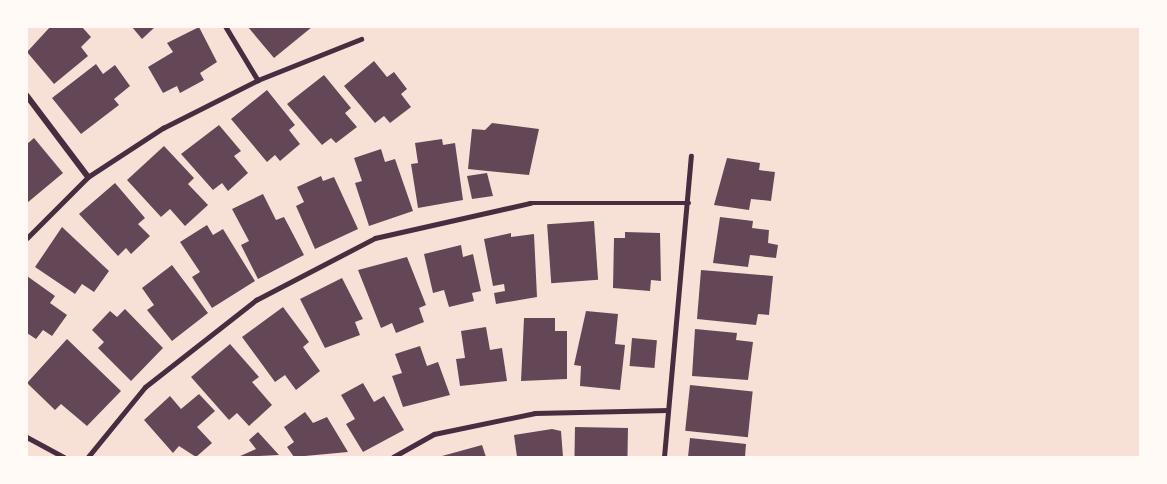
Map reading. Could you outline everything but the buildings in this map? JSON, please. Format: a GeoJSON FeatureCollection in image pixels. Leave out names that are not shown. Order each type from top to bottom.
{"type":"FeatureCollection","features":[{"type":"Feature","properties":{"kind":"street"},"geometry":{"type":"LineString","coordinates":[[27,96],[88,177]]}},
{"type":"Feature","properties":{"kind":"lane"},"geometry":{"type":"LineString","coordinates":[[226,27],[258,80]]}},
{"type":"Feature","properties":{"kind":"lane"},"geometry":{"type":"LineString","coordinates":[[27,238],[88,177],[163,128],[258,80],[361,39]]}},
{"type":"Feature","properties":{"kind":"lane"},"geometry":{"type":"LineString","coordinates":[[664,457],[690,203],[691,156]]}},
{"type":"Feature","properties":{"kind":"lane"},"geometry":{"type":"LineString","coordinates":[[88,457],[145,387],[255,300],[375,238],[530,203],[690,203]]}},
{"type":"Feature","properties":{"kind":"lane"},"geometry":{"type":"LineString","coordinates":[[393,457],[434,434],[535,413],[668,410]]}},
{"type":"Feature","properties":{"kind":"lane"},"geometry":{"type":"LineString","coordinates":[[27,437],[63,457]]}}]}
